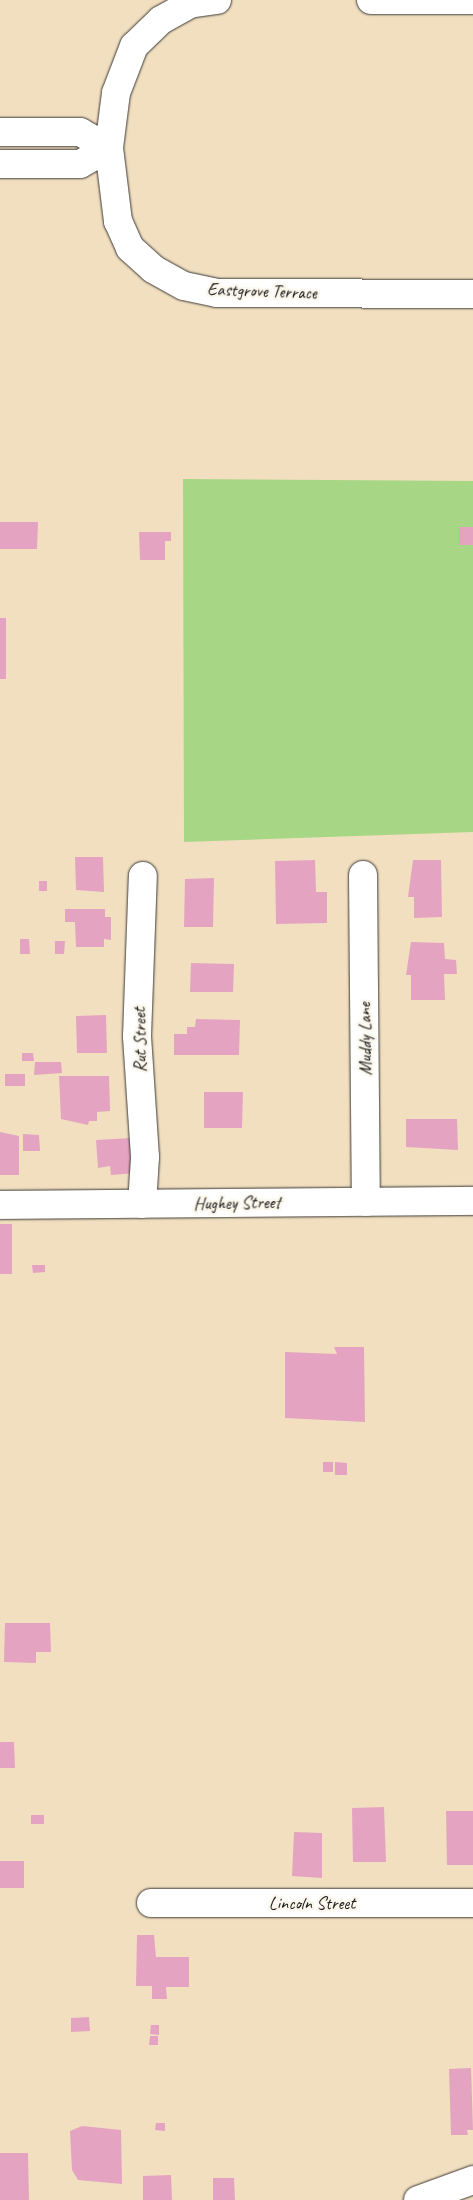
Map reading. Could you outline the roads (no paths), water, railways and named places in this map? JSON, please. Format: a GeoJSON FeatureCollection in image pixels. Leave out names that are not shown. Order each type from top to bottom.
{"type":"FeatureCollection","features":[{"type":"Feature","properties":{"kind":"street","name":"Eastgrove Terrace"},"geometry":{"type":"LineString","coordinates":[[217,0],[190,4],[161,20],[134,46],[116,93],[108,148],[118,221],[130,248],[153,269],[184,286],[217,293],[473,294]]}},
{"type":"Feature","properties":{"kind":"street"},"geometry":{"type":"LineString","coordinates":[[371,0],[473,0]]}},
{"type":"Feature","properties":{"kind":"street"},"geometry":{"type":"LineString","coordinates":[[3,132],[80,132],[108,148],[80,164],[3,164],[3,132]]}},
{"type":"Feature","properties":{"kind":"street","name":"Muddy Lane"},"geometry":{"type":"LineString","coordinates":[[363,875],[366,1202]]}},
{"type":"Feature","properties":{"kind":"street","name":"Rut Street"},"geometry":{"type":"LineString","coordinates":[[142,1204],[146,1157],[137,1036],[143,876]]}},
{"type":"Feature","properties":{"kind":"street","name":"Hughey Street"},"geometry":{"type":"LineString","coordinates":[[0,1205],[473,1200]]}},
{"type":"Feature","properties":{"kind":"street","name":"Lincoln Street"},"geometry":{"type":"LineString","coordinates":[[151,1902],[473,1902]]}},
{"type":"Feature","properties":{"kind":"street"},"geometry":{"type":"LineString","coordinates":[[418,2200],[473,2180]]}}]}
